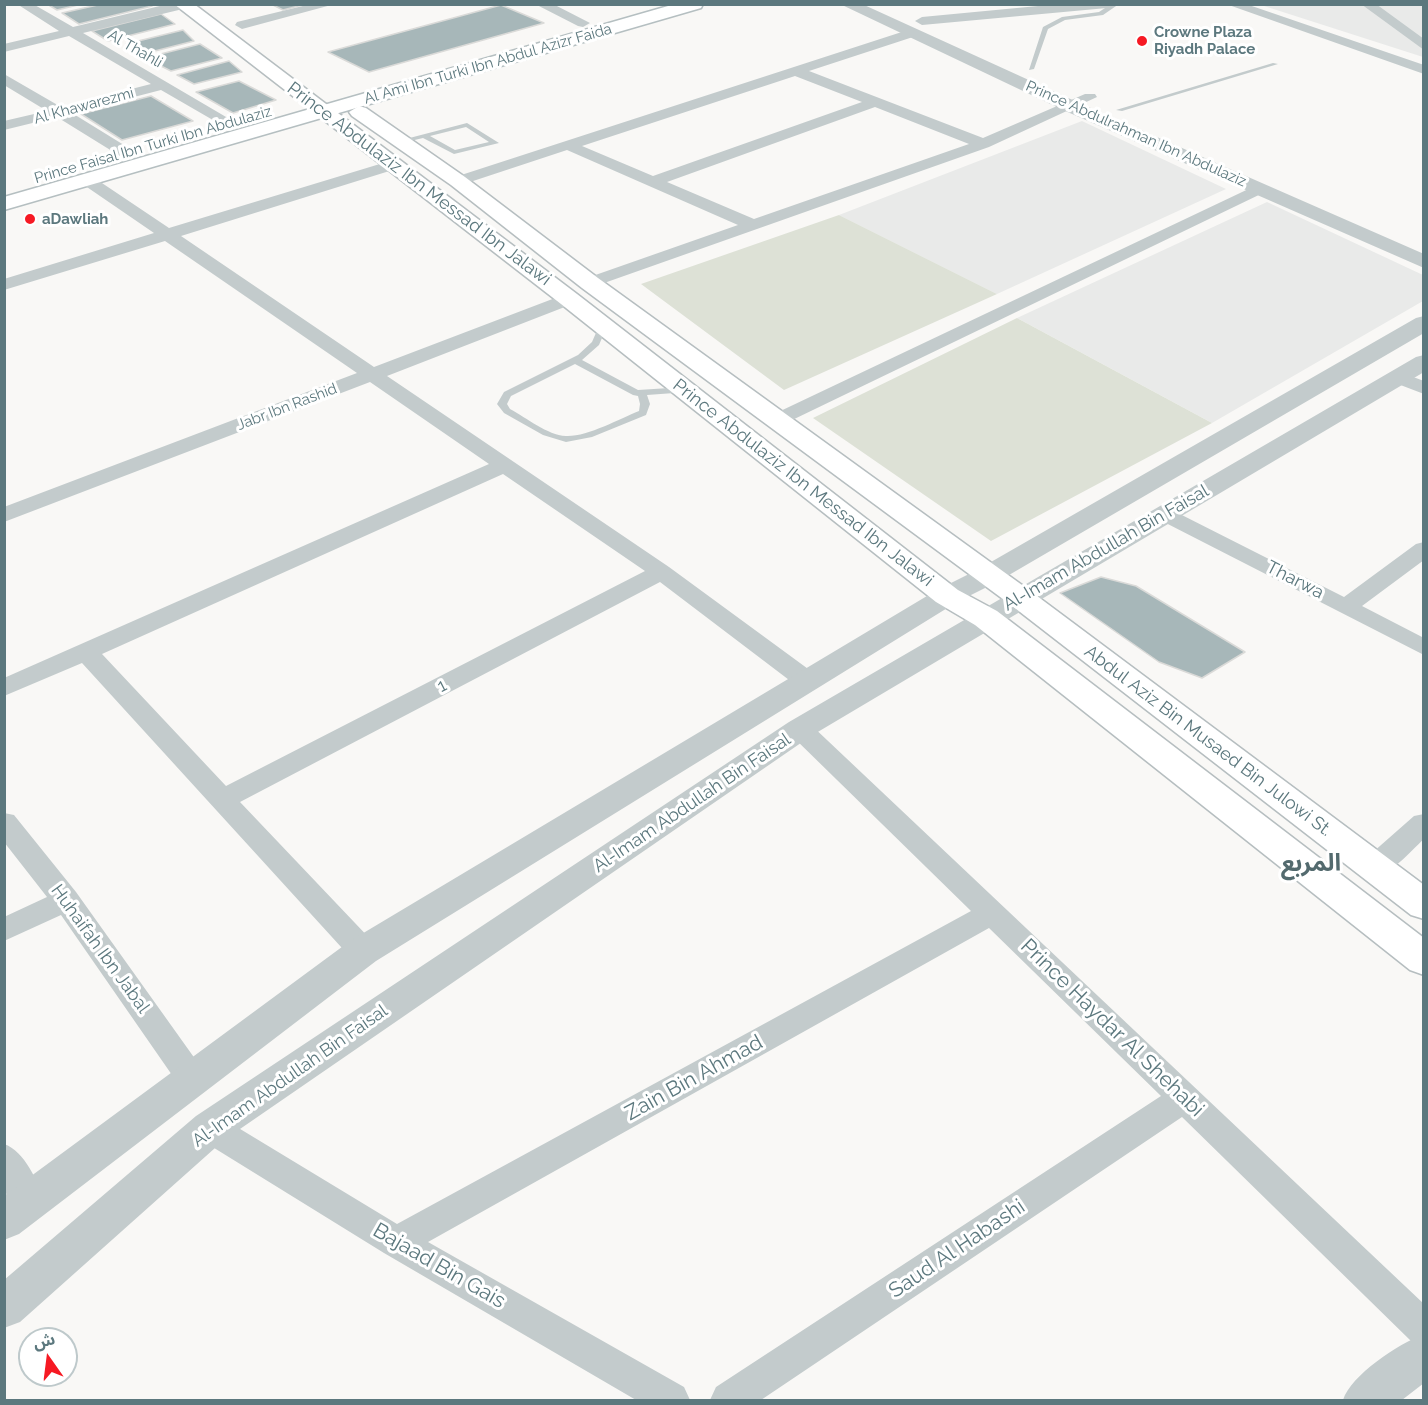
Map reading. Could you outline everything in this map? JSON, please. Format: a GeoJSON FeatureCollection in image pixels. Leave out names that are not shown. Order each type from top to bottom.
{"type":"FeatureCollection","features":[{"type":"Feature","properties":{"kind":"main road","name":"Prince Faisal Ibn Turki Ibn Abdulaziz"},"geometry":{"type":"LineString","coordinates":[[4,188],[649,4]]}},
{"type":"Feature","properties":{"kind":"main road","name":"Al Ami Ibn Turki Ibn Abdul Azizr Faida"},"geometry":{"type":"LineString","coordinates":[[4,204],[87,180],[325,98],[695,4]]}},
{"type":"Feature","properties":{"kind":"main road","name":"Prince Abdulaziz Ibn Messad Ibn Jalawi"},"geometry":{"type":"LineString","coordinates":[[182,5],[458,181],[579,291],[603,326],[947,596],[986,618],[1221,799],[1424,960]]}},
{"type":"Feature","properties":{"kind":"main road"},"geometry":{"type":"LineString","coordinates":[[225,14],[260,39]]}},
{"type":"Feature","properties":{"kind":"main road","name":"Prince Abdulaziz Ibn Messad Ibn Jalawi"},"geometry":{"type":"LineString","coordinates":[[406,147],[579,291],[779,419],[987,576],[1022,599]]}},
{"type":"Feature","properties":{"kind":"main road","name":"Abdul Aziz Bin Musaed Bin Julowi St."},"geometry":{"type":"LineString","coordinates":[[1022,599],[1424,905]]}},
{"type":"Feature","properties":{"kind":"street","name":"Al Thahli"},"geometry":{"type":"LineString","coordinates":[[23,4],[230,124]]}},
{"type":"Feature","properties":{"kind":"street"},"geometry":{"type":"LineString","coordinates":[[225,14],[329,4]]}},
{"type":"Feature","properties":{"kind":"street"},"geometry":{"type":"LineString","coordinates":[[541,4],[583,23]]}},
{"type":"Feature","properties":{"kind":"street","name":"Prince Abdulrahman Ibn Abdulaziz"},"geometry":{"type":"LineString","coordinates":[[848,4],[1031,69],[1424,243]]}},
{"type":"Feature","properties":{"kind":"street","name":"Prince Abdulrahman Ibn Abdulaziz"},"geometry":{"type":"LineString","coordinates":[[885,4],[916,27],[1070,106],[1424,262]]}},
{"type":"Feature","properties":{"kind":"street"},"geometry":{"type":"LineString","coordinates":[[458,181],[799,72],[916,27],[1107,4]]}},
{"type":"Feature","properties":{"kind":"street"},"geometry":{"type":"LineString","coordinates":[[1232,4],[1424,70]]}},
{"type":"Feature","properties":{"kind":"street"},"geometry":{"type":"LineString","coordinates":[[1368,4],[1424,46]]}},
{"type":"Feature","properties":{"kind":"street"},"geometry":{"type":"LineString","coordinates":[[4,48],[182,5]]}},
{"type":"Feature","properties":{"kind":"street"},"geometry":{"type":"LineString","coordinates":[[799,72],[983,144]]}},
{"type":"Feature","properties":{"kind":"street"},"geometry":{"type":"LineString","coordinates":[[4,78],[126,153]]}},
{"type":"Feature","properties":{"kind":"street","name":"Al Khawarezmi"},"geometry":{"type":"LineString","coordinates":[[4,126],[164,85]]}},
{"type":"Feature","properties":{"kind":"street","name":"Jabr Ibn Rashid"},"geometry":{"type":"LineString","coordinates":[[4,515],[752,225],[983,144],[1090,97]]}},
{"type":"Feature","properties":{"kind":"street"},"geometry":{"type":"LineString","coordinates":[[652,182],[875,102]]}},
{"type":"Feature","properties":{"kind":"street"},"geometry":{"type":"LineString","coordinates":[[570,146],[752,225]]}},
{"type":"Feature","properties":{"kind":"street"},"geometry":{"type":"LineString","coordinates":[[4,285],[166,234],[406,147]]}},
{"type":"Feature","properties":{"kind":"street"},"geometry":{"type":"LineString","coordinates":[[87,180],[661,572],[806,680]]}},
{"type":"Feature","properties":{"kind":"street"},"geometry":{"type":"LineString","coordinates":[[779,419],[1258,189]]}},
{"type":"Feature","properties":{"kind":"street","name":"Al-Imam Abdullah Bin Faisal"},"geometry":{"type":"LineString","coordinates":[[17,1211],[363,951],[947,596],[987,576],[1424,323]]}},
{"type":"Feature","properties":{"kind":"street","name":"Al-Imam Abdullah Bin Faisal"},"geometry":{"type":"LineString","coordinates":[[4,1308],[210,1128],[800,729],[1334,414],[1415,376]]}},
{"type":"Feature","properties":{"kind":"street"},"geometry":{"type":"LineString","coordinates":[[1293,399],[1288,406],[1300,416],[1317,420],[1334,414]]}},
{"type":"Feature","properties":{"kind":"street"},"geometry":{"type":"LineString","coordinates":[[1230,435],[1245,431],[1265,435],[1275,444],[1271,451]]}},
{"type":"Feature","properties":{"kind":"street"},"geometry":{"type":"LineString","coordinates":[[4,688],[505,465]]}},
{"type":"Feature","properties":{"kind":"street","name":"Tharwa"},"geometry":{"type":"LineString","coordinates":[[1166,514],[1424,648]]}},
{"type":"Feature","properties":{"kind":"street"},"geometry":{"type":"LineString","coordinates":[[1347,606],[1424,549]]}},
{"type":"Feature","properties":{"kind":"street","name":"1"},"geometry":{"type":"LineString","coordinates":[[223,799],[661,572]]}},
{"type":"Feature","properties":{"kind":"street"},"geometry":{"type":"LineString","coordinates":[[86,652],[363,951]]}},
{"type":"Feature","properties":{"kind":"street","name":"Prince Haydar Al Shehabi"},"geometry":{"type":"LineString","coordinates":[[800,729],[1424,1329]]}},
{"type":"Feature","properties":{"kind":"street","name":"Huhaifah Ibn Jabal"},"geometry":{"type":"LineString","coordinates":[[4,822],[66,900],[192,1079]]}},
{"type":"Feature","properties":{"kind":"street"},"geometry":{"type":"LineString","coordinates":[[1374,867],[1424,823]]}},
{"type":"Feature","properties":{"kind":"street"},"geometry":{"type":"LineString","coordinates":[[4,930],[66,900]]}},
{"type":"Feature","properties":{"kind":"street","name":"Zain Bin Ahmad"},"geometry":{"type":"LineString","coordinates":[[396,1242],[993,913]]}},
{"type":"Feature","properties":{"kind":"street","name":"Saud Al Habashi"},"geometry":{"type":"LineString","coordinates":[[729,1401],[1184,1098]]}},
{"type":"Feature","properties":{"kind":"street","name":"Bajaad Bin Gais"},"geometry":{"type":"LineString","coordinates":[[210,1128],[396,1242],[671,1401]]}},
{"type":"Feature","properties":{"kind":"street"},"geometry":{"type":"LineString","coordinates":[[4,1158],[17,1211]]}},
{"type":"Feature","properties":{"kind":"street"},"geometry":{"type":"LineString","coordinates":[[1366,1401],[1424,1355]]}},
{"type":"Feature","properties":{"kind":"lane"},"geometry":{"type":"LineString","coordinates":[[1031,69],[1045,28],[1064,18],[1101,14],[1116,4]]}},
{"type":"Feature","properties":{"kind":"lane"},"geometry":{"type":"LineString","coordinates":[[1120,110],[1275,64]]}},
{"type":"Feature","properties":{"kind":"lane"},"geometry":{"type":"LineString","coordinates":[[467,125],[495,142],[454,152],[406,147],[467,125]]}},
{"type":"Feature","properties":{"kind":"lane"},"geometry":{"type":"LineString","coordinates":[[603,326],[590,350],[575,360],[507,394],[502,404],[507,411],[546,433],[566,439],[589,435],[643,413],[645,404],[642,393]]}},
{"type":"Feature","properties":{"kind":"lane"},"geometry":{"type":"LineString","coordinates":[[575,360],[633,392],[685,390]]}},
{"type":"Feature","properties":{"kind":"shaded area"},"geometry":{"type":"Polygon","coordinates":[[[1261,5],[1423,5],[1423,57],[1261,5]]]}},
{"type":"Feature","properties":{"kind":"shaded area"},"geometry":{"type":"Polygon","coordinates":[[[1082,121],[1226,189],[997,294],[839,215],[1082,121]]]}},
{"type":"Feature","properties":{"kind":"shaded area"},"geometry":{"type":"Polygon","coordinates":[[[1267,202],[1423,275],[1423,301],[1212,423],[1017,318],[1267,202]]]}},
{"type":"Feature","properties":{"kind":"shaded area"},"geometry":{"type":"Polygon","coordinates":[[[839,215],[997,294],[784,390],[641,284],[839,215]]]}},
{"type":"Feature","properties":{"kind":"shaded area"},"geometry":{"type":"Polygon","coordinates":[[[1017,318],[1212,423],[991,541],[813,418],[1017,318]]]}},
{"type":"Feature","properties":{"kind":"building"},"geometry":{"type":"Polygon","coordinates":[[[47,4],[82,4],[57,10],[47,4]]]}},
{"type":"Feature","properties":{"kind":"building"},"geometry":{"type":"Polygon","coordinates":[[[102,4],[151,4],[152,6],[79,24],[62,13],[102,4]]]}},
{"type":"Feature","properties":{"kind":"building"},"geometry":{"type":"Polygon","coordinates":[[[271,4],[306,4],[283,10],[271,4]]]}},
{"type":"Feature","properties":{"kind":"building"},"geometry":{"type":"Polygon","coordinates":[[[501,5],[544,23],[369,72],[328,52],[501,5]]]}},
{"type":"Feature","properties":{"kind":"building"},"geometry":{"type":"Polygon","coordinates":[[[161,14],[175,24],[108,41],[92,31],[161,14]]]}},
{"type":"Feature","properties":{"kind":"building"},"geometry":{"type":"Polygon","coordinates":[[[183,30],[194,41],[143,54],[126,44],[183,30]]]}},
{"type":"Feature","properties":{"kind":"building"},"geometry":{"type":"Polygon","coordinates":[[[200,44],[222,58],[171,71],[145,58],[200,44]]]}},
{"type":"Feature","properties":{"kind":"building"},"geometry":{"type":"Polygon","coordinates":[[[229,61],[242,72],[194,84],[177,75],[229,61]]]}},
{"type":"Feature","properties":{"kind":"building"},"geometry":{"type":"Polygon","coordinates":[[[239,81],[276,100],[233,113],[196,92],[239,81]]]}},
{"type":"Feature","properties":{"kind":"building"},"geometry":{"type":"Polygon","coordinates":[[[151,96],[193,121],[122,140],[81,114],[151,96]]]}},
{"type":"Feature","properties":{"kind":"building"},"geometry":{"type":"Polygon","coordinates":[[[1101,577],[1136,586],[1245,652],[1202,678],[1159,662],[1060,593],[1101,577]]]}},
{"type":"Feature","properties":{"kind":"place","name":"Crowne Plaza Riyadh Palace"},"geometry":{"type":"Point","coordinates":[1142,41]}},
{"type":"Feature","properties":{"kind":"place","name":"aDawliah"},"geometry":{"type":"Point","coordinates":[30,219]}},
{"type":"Feature","properties":{"kind":"district","name":"المربع"},"geometry":{"type":"Point","coordinates":[1311,864]}}]}
